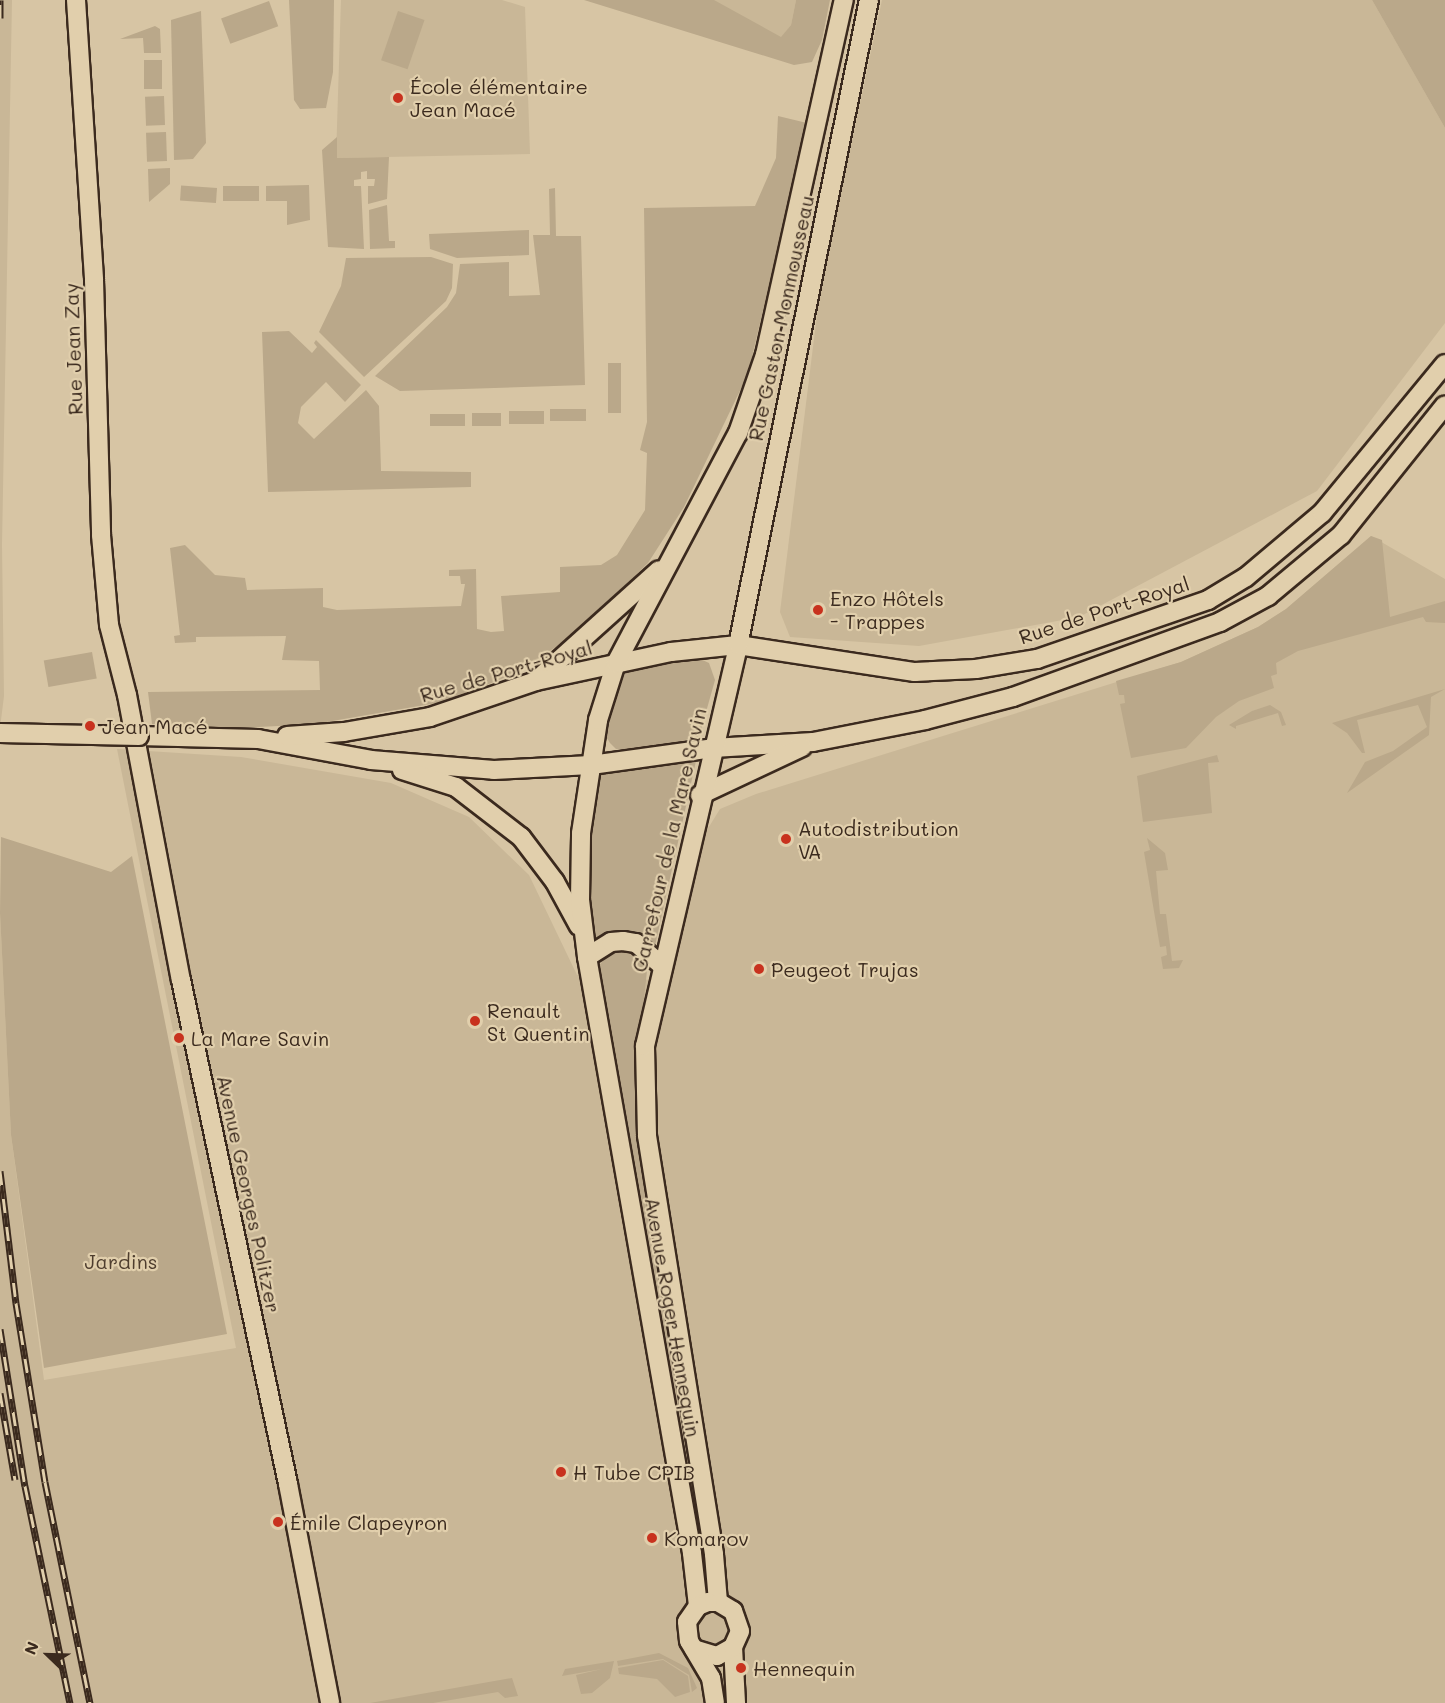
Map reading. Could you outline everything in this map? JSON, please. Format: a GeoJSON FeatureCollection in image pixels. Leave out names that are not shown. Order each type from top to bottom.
{"type":"FeatureCollection","features":[{"type":"Feature","properties":{"kind":"main road","name":"Rue Jean Zay"},"geometry":{"type":"LineString","coordinates":[[76,0],[94,280],[104,578],[109,625],[127,695]]}},
{"type":"Feature","properties":{"kind":"main road","name":"Rue Gaston Monmousseau"},"geometry":{"type":"LineString","coordinates":[[668,560],[738,433],[765,355],[844,0]]}},
{"type":"Feature","properties":{"kind":"main road","name":"Rue Gaston Monmousseau"},"geometry":{"type":"LineString","coordinates":[[738,645],[869,0]]}},
{"type":"Feature","properties":{"kind":"main road","name":"Rue de Port-Royal"},"geometry":{"type":"LineString","coordinates":[[0,733],[258,739],[344,732],[430,717],[536,681],[616,663],[670,652],[738,645],[915,672],[976,669],[1037,659],[1208,600],[1246,577],[1322,513],[1445,364]]}},
{"type":"Feature","properties":{"kind":"main road","name":"Rue de Port-Royal"},"geometry":{"type":"LineString","coordinates":[[258,739],[371,760],[494,770],[591,765],[713,748],[813,742],[925,720],[1013,697],[1220,622],[1268,596],[1341,535],[1445,405]]}},
{"type":"Feature","properties":{"kind":"main road"},"geometry":{"type":"LineString","coordinates":[[662,966],[636,943],[623,941],[611,942],[587,957],[580,900],[581,833],[598,720],[616,663],[668,560]]}},
{"type":"Feature","properties":{"kind":"main road"},"geometry":{"type":"LineString","coordinates":[[536,681],[668,560]]}},
{"type":"Feature","properties":{"kind":"main road","name":"Carrefour de la Mare Savin"},"geometry":{"type":"LineString","coordinates":[[645,1046],[700,795],[738,645]]}},
{"type":"Feature","properties":{"kind":"main road","name":"Avenue Georges Politzer"},"geometry":{"type":"LineString","coordinates":[[127,695],[181,980],[292,1504],[330,1703]]}},
{"type":"Feature","properties":{"kind":"main road"},"geometry":{"type":"LineString","coordinates":[[700,795],[813,742]]}},
{"type":"Feature","properties":{"kind":"main road"},"geometry":{"type":"LineString","coordinates":[[371,760],[456,787],[521,837],[555,882],[585,936]]}},
{"type":"Feature","properties":{"kind":"main road","name":"Avenue Roger Hennequin"},"geometry":{"type":"LineString","coordinates":[[587,957],[692,1553],[698,1606],[687,1622],[689,1641],[711,1678],[715,1703]]}},
{"type":"Feature","properties":{"kind":"main road","name":"Avenue Roger Hennequin"},"geometry":{"type":"LineString","coordinates":[[645,1046],[647,1135],[714,1554],[718,1602]]}},
{"type":"Feature","properties":{"kind":"main road"},"geometry":{"type":"LineString","coordinates":[[698,1606],[718,1602],[733,1611],[740,1622],[733,1647],[736,1703]]}},
{"type":"Feature","properties":{"kind":"main road"},"geometry":{"type":"LineString","coordinates":[[694,1648],[717,1656],[733,1647]]}},
{"type":"Feature","properties":{"kind":"shaded area"},"geometry":{"type":"Polygon","coordinates":[[[0,0],[12,0],[2,545],[4,696],[0,728],[0,0]]]}},
{"type":"Feature","properties":{"kind":"shaded area","name":"École élémentaire Jean Macé"},"geometry":{"type":"Polygon","coordinates":[[[341,0],[502,0],[525,7],[530,154],[336,158],[341,0]]]}},
{"type":"Feature","properties":{"kind":"shaded area"},"geometry":{"type":"Polygon","coordinates":[[[642,0],[796,0],[791,25],[781,38],[642,0]]]}},
{"type":"Feature","properties":{"kind":"shaded area"},"geometry":{"type":"Polygon","coordinates":[[[882,0],[1372,0],[1445,128],[1445,323],[1317,491],[1079,617],[919,646],[790,637],[780,612],[820,291],[882,0]]]}},
{"type":"Feature","properties":{"kind":"shaded area"},"geometry":{"type":"Polygon","coordinates":[[[1371,536],[1445,579],[1445,1703],[0,1703],[0,913],[11,1135],[44,1380],[236,1348],[117,749],[241,757],[391,783],[469,817],[529,875],[577,975],[666,981],[702,838],[720,809],[756,794],[1181,662],[1258,627],[1286,609],[1371,536]]]}},
{"type":"Feature","properties":{"kind":"green space"},"geometry":{"type":"Polygon","coordinates":[[[289,0],[334,0],[333,72],[326,108],[300,109],[294,100],[289,0]]]}},
{"type":"Feature","properties":{"kind":"green space"},"geometry":{"type":"Polygon","coordinates":[[[584,0],[714,0],[781,37],[791,25],[796,0],[830,0],[822,40],[812,62],[794,65],[584,0]]]}},
{"type":"Feature","properties":{"kind":"green space"},"geometry":{"type":"Polygon","coordinates":[[[1372,0],[1445,0],[1445,128],[1372,0]]]}},
{"type":"Feature","properties":{"kind":"green space"},"geometry":{"type":"Polygon","coordinates":[[[269,1],[278,26],[230,44],[221,18],[269,1]]]}},
{"type":"Feature","properties":{"kind":"green space"},"geometry":{"type":"Polygon","coordinates":[[[201,11],[206,143],[193,159],[174,160],[171,20],[201,11]]]}},
{"type":"Feature","properties":{"kind":"green space"},"geometry":{"type":"Polygon","coordinates":[[[398,11],[424,20],[408,69],[381,60],[398,11]]]}},
{"type":"Feature","properties":{"kind":"green space"},"geometry":{"type":"Polygon","coordinates":[[[155,26],[160,29],[161,53],[144,53],[143,38],[120,39],[155,26]]]}},
{"type":"Feature","properties":{"kind":"green space"},"geometry":{"type":"Polygon","coordinates":[[[144,60],[162,60],[162,89],[144,89],[144,60]]]}},
{"type":"Feature","properties":{"kind":"green space"},"geometry":{"type":"Polygon","coordinates":[[[164,96],[165,125],[146,126],[145,97],[164,96]]]}},
{"type":"Feature","properties":{"kind":"green space"},"geometry":{"type":"Polygon","coordinates":[[[778,116],[807,123],[748,374],[684,507],[648,563],[574,634],[523,670],[448,701],[315,724],[241,728],[152,724],[148,692],[320,690],[319,661],[282,660],[286,636],[196,637],[196,642],[175,643],[174,636],[180,635],[170,548],[185,545],[215,575],[245,578],[247,590],[323,588],[323,607],[337,610],[461,606],[465,584],[461,584],[460,576],[449,576],[449,570],[476,569],[477,629],[491,632],[504,631],[501,596],[560,592],[560,567],[601,565],[617,555],[645,510],[647,453],[640,450],[647,422],[644,208],[755,206],[776,158],[778,116]]]}},
{"type":"Feature","properties":{"kind":"green space"},"geometry":{"type":"Polygon","coordinates":[[[166,132],[167,161],[147,162],[146,133],[166,132]]]}},
{"type":"Feature","properties":{"kind":"green space"},"geometry":{"type":"Polygon","coordinates":[[[337,137],[337,158],[389,157],[387,199],[368,204],[368,186],[374,186],[375,179],[367,179],[367,171],[361,172],[361,179],[354,180],[354,186],[361,186],[364,249],[328,247],[322,150],[337,137]]]}},
{"type":"Feature","properties":{"kind":"green space"},"geometry":{"type":"Polygon","coordinates":[[[170,168],[170,184],[149,202],[148,169],[170,168]]]}},
{"type":"Feature","properties":{"kind":"green space"},"geometry":{"type":"Polygon","coordinates":[[[181,185],[217,188],[216,203],[180,200],[181,185]]]}},
{"type":"Feature","properties":{"kind":"green space"},"geometry":{"type":"Polygon","coordinates":[[[309,185],[310,220],[287,225],[287,201],[266,201],[266,186],[309,185]]]}},
{"type":"Feature","properties":{"kind":"green space"},"geometry":{"type":"Polygon","coordinates":[[[223,186],[259,186],[259,201],[223,201],[223,186]]]}},
{"type":"Feature","properties":{"kind":"green space"},"geometry":{"type":"Polygon","coordinates":[[[555,188],[556,236],[581,236],[585,385],[400,391],[375,376],[447,307],[456,293],[460,264],[509,262],[509,296],[540,295],[533,235],[550,235],[549,189],[555,188]]]}},
{"type":"Feature","properties":{"kind":"green space"},"geometry":{"type":"Polygon","coordinates":[[[387,205],[389,241],[395,241],[395,248],[370,249],[369,210],[387,205]]]}},
{"type":"Feature","properties":{"kind":"green space"},"geometry":{"type":"Polygon","coordinates":[[[529,230],[529,255],[457,258],[430,249],[429,234],[529,230]]]}},
{"type":"Feature","properties":{"kind":"green space"},"geometry":{"type":"Polygon","coordinates":[[[431,257],[453,264],[452,288],[446,301],[364,377],[319,332],[341,286],[346,258],[431,257]]]}},
{"type":"Feature","properties":{"kind":"green space"},"geometry":{"type":"Polygon","coordinates":[[[289,331],[312,353],[317,347],[314,343],[316,340],[361,385],[345,402],[326,382],[301,407],[298,423],[314,439],[366,390],[379,406],[381,471],[471,472],[471,487],[268,492],[262,332],[289,331]]]}},
{"type":"Feature","properties":{"kind":"green space"},"geometry":{"type":"Polygon","coordinates":[[[608,363],[621,363],[621,413],[608,413],[608,363]]]}},
{"type":"Feature","properties":{"kind":"green space"},"geometry":{"type":"Polygon","coordinates":[[[550,409],[586,409],[586,421],[550,421],[550,409]]]}},
{"type":"Feature","properties":{"kind":"green space"},"geometry":{"type":"Polygon","coordinates":[[[509,411],[544,411],[544,424],[509,424],[509,411]]]}},
{"type":"Feature","properties":{"kind":"green space"},"geometry":{"type":"Polygon","coordinates":[[[472,413],[501,413],[501,426],[472,426],[472,413]]]}},
{"type":"Feature","properties":{"kind":"green space"},"geometry":{"type":"Polygon","coordinates":[[[430,414],[465,414],[465,426],[430,426],[430,414]]]}},
{"type":"Feature","properties":{"kind":"green space"},"geometry":{"type":"Polygon","coordinates":[[[1371,536],[1382,540],[1390,617],[1445,601],[1445,623],[1426,622],[1423,617],[1298,651],[1276,663],[1277,674],[1271,676],[1274,688],[1239,701],[1216,717],[1186,748],[1131,758],[1120,704],[1125,703],[1124,695],[1119,695],[1116,681],[1181,662],[1258,627],[1286,609],[1371,536]]]}},
{"type":"Feature","properties":{"kind":"green space"},"geometry":{"type":"Polygon","coordinates":[[[92,652],[97,679],[48,687],[44,661],[92,652]]]}},
{"type":"Feature","properties":{"kind":"green space"},"geometry":{"type":"Polygon","coordinates":[[[698,658],[709,663],[715,680],[699,737],[641,750],[616,749],[605,735],[610,707],[625,672],[657,661],[698,658]]]}},
{"type":"Feature","properties":{"kind":"green space"},"geometry":{"type":"Polygon","coordinates":[[[1445,689],[1431,697],[1429,735],[1347,793],[1365,762],[1393,751],[1427,727],[1418,705],[1357,720],[1365,753],[1362,753],[1347,733],[1332,723],[1445,689]]]}},
{"type":"Feature","properties":{"kind":"green space"},"geometry":{"type":"Polygon","coordinates":[[[1270,705],[1281,712],[1286,725],[1282,726],[1278,713],[1236,726],[1236,729],[1229,725],[1252,711],[1270,705]]]}},
{"type":"Feature","properties":{"kind":"green space"},"geometry":{"type":"Polygon","coordinates":[[[1217,755],[1219,762],[1208,763],[1212,813],[1143,822],[1137,776],[1217,755]]]}},
{"type":"Feature","properties":{"kind":"green space"},"geometry":{"type":"Polygon","coordinates":[[[696,761],[655,946],[594,945],[588,877],[596,772],[696,761]]]}},
{"type":"Feature","properties":{"kind":"green space","name":"Jardins"},"geometry":{"type":"Polygon","coordinates":[[[1,837],[111,872],[132,856],[227,1334],[44,1368],[11,1135],[0,913],[1,837]]]}},
{"type":"Feature","properties":{"kind":"green space"},"geometry":{"type":"Polygon","coordinates":[[[1147,838],[1165,853],[1168,870],[1156,871],[1160,914],[1166,914],[1172,961],[1183,960],[1179,968],[1163,969],[1161,957],[1167,955],[1166,946],[1160,947],[1144,852],[1150,850],[1147,838]]]}},
{"type":"Feature","properties":{"kind":"green space"},"geometry":{"type":"Polygon","coordinates":[[[627,947],[645,958],[647,971],[638,1053],[639,1142],[714,1585],[706,1587],[699,1585],[596,969],[611,951],[627,947]]]}},
{"type":"Feature","properties":{"kind":"green space"},"geometry":{"type":"Polygon","coordinates":[[[659,1653],[688,1668],[697,1688],[692,1692],[689,1675],[663,1659],[618,1666],[617,1661],[659,1653]]]}},
{"type":"Feature","properties":{"kind":"green space"},"geometry":{"type":"Polygon","coordinates":[[[663,1660],[688,1676],[690,1692],[675,1697],[657,1679],[619,1674],[618,1668],[663,1660]]]}},
{"type":"Feature","properties":{"kind":"green space"},"geometry":{"type":"Polygon","coordinates":[[[614,1661],[610,1678],[592,1693],[581,1694],[576,1675],[602,1669],[562,1676],[565,1669],[614,1661]]]}},
{"type":"Feature","properties":{"kind":"green space"},"geometry":{"type":"Polygon","coordinates":[[[512,1678],[518,1696],[505,1698],[498,1692],[433,1703],[370,1703],[512,1678]]]}},
{"type":"Feature","properties":{"kind":"railway"},"geometry":{"type":"LineString","coordinates":[[0,0],[0,18]]}},
{"type":"Feature","properties":{"kind":"railway"},"geometry":{"type":"LineString","coordinates":[[0,1171],[16,1303],[45,1482],[90,1703]]}},
{"type":"Feature","properties":{"kind":"railway"},"geometry":{"type":"LineString","coordinates":[[0,1329],[25,1486],[70,1703]]}},
{"type":"Feature","properties":{"kind":"railway"},"geometry":{"type":"LineString","coordinates":[[0,1393],[15,1480]]}},
{"type":"Feature","properties":{"kind":"place","name":"École élémentaire Jean Macé"},"geometry":{"type":"Point","coordinates":[398,98]}},
{"type":"Feature","properties":{"kind":"place","name":"Enzo Hôtels - Trappes"},"geometry":{"type":"Point","coordinates":[818,610]}},
{"type":"Feature","properties":{"kind":"place","name":"Jean Macé"},"geometry":{"type":"Point","coordinates":[90,726]}},
{"type":"Feature","properties":{"kind":"place","name":"Autodistribution VA"},"geometry":{"type":"Point","coordinates":[786,839]}},
{"type":"Feature","properties":{"kind":"place","name":"Peugeot Trujas"},"geometry":{"type":"Point","coordinates":[759,969]}},
{"type":"Feature","properties":{"kind":"place","name":"Renault St Quentin"},"geometry":{"type":"Point","coordinates":[475,1021]}},
{"type":"Feature","properties":{"kind":"place","name":"La Mare Savin"},"geometry":{"type":"Point","coordinates":[179,1038]}},
{"type":"Feature","properties":{"kind":"place","name":"H Tube CPIB"},"geometry":{"type":"Point","coordinates":[561,1472]}},
{"type":"Feature","properties":{"kind":"place","name":"Émile Clapeyron"},"geometry":{"type":"Point","coordinates":[278,1522]}},
{"type":"Feature","properties":{"kind":"place","name":"Komarov"},"geometry":{"type":"Point","coordinates":[652,1538]}},
{"type":"Feature","properties":{"kind":"place","name":"Hennequin"},"geometry":{"type":"Point","coordinates":[741,1668]}}]}
